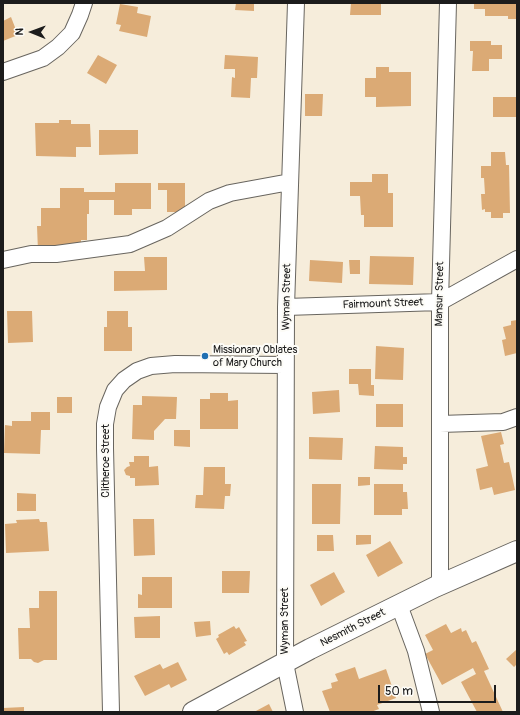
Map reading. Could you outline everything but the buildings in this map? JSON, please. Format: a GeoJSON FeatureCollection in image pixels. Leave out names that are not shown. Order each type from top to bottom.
{"type":"FeatureCollection","features":[{"type":"Feature","properties":{"kind":"main road","name":"Nesmith Street"},"geometry":{"type":"LineString","coordinates":[[193,712],[310,650],[440,584],[517,551]]}},
{"type":"Feature","properties":{"kind":"street"},"geometry":{"type":"LineString","coordinates":[[3,72],[43,58],[58,46],[72,33],[84,3]]}},
{"type":"Feature","properties":{"kind":"street","name":"Wyman Street"},"geometry":{"type":"LineString","coordinates":[[295,712],[285,663],[286,307],[296,3]]}},
{"type":"Feature","properties":{"kind":"street","name":"Mansur Street"},"geometry":{"type":"LineString","coordinates":[[440,584],[440,302],[448,3]]}},
{"type":"Feature","properties":{"kind":"street"},"geometry":{"type":"LineString","coordinates":[[3,260],[31,254],[56,254],[130,244],[167,228],[209,201],[230,193],[290,182]]}},
{"type":"Feature","properties":{"kind":"street","name":"Fairmount Street"},"geometry":{"type":"LineString","coordinates":[[286,307],[440,302],[517,259]]}},
{"type":"Feature","properties":{"kind":"street","name":"Clitheroe Street"},"geometry":{"type":"LineString","coordinates":[[110,712],[105,424],[108,407],[115,390],[124,380],[137,371],[151,366],[175,364],[286,365]]}},
{"type":"Feature","properties":{"kind":"street"},"geometry":{"type":"LineString","coordinates":[[440,424],[504,422],[517,417]]}},
{"type":"Feature","properties":{"kind":"street"},"geometry":{"type":"LineString","coordinates":[[399,605],[416,651],[431,712]]}},
{"type":"Feature","properties":{"kind":"place","name":"Missionary Oblates of Mary Church"},"geometry":{"type":"Point","coordinates":[205,356]}}]}
